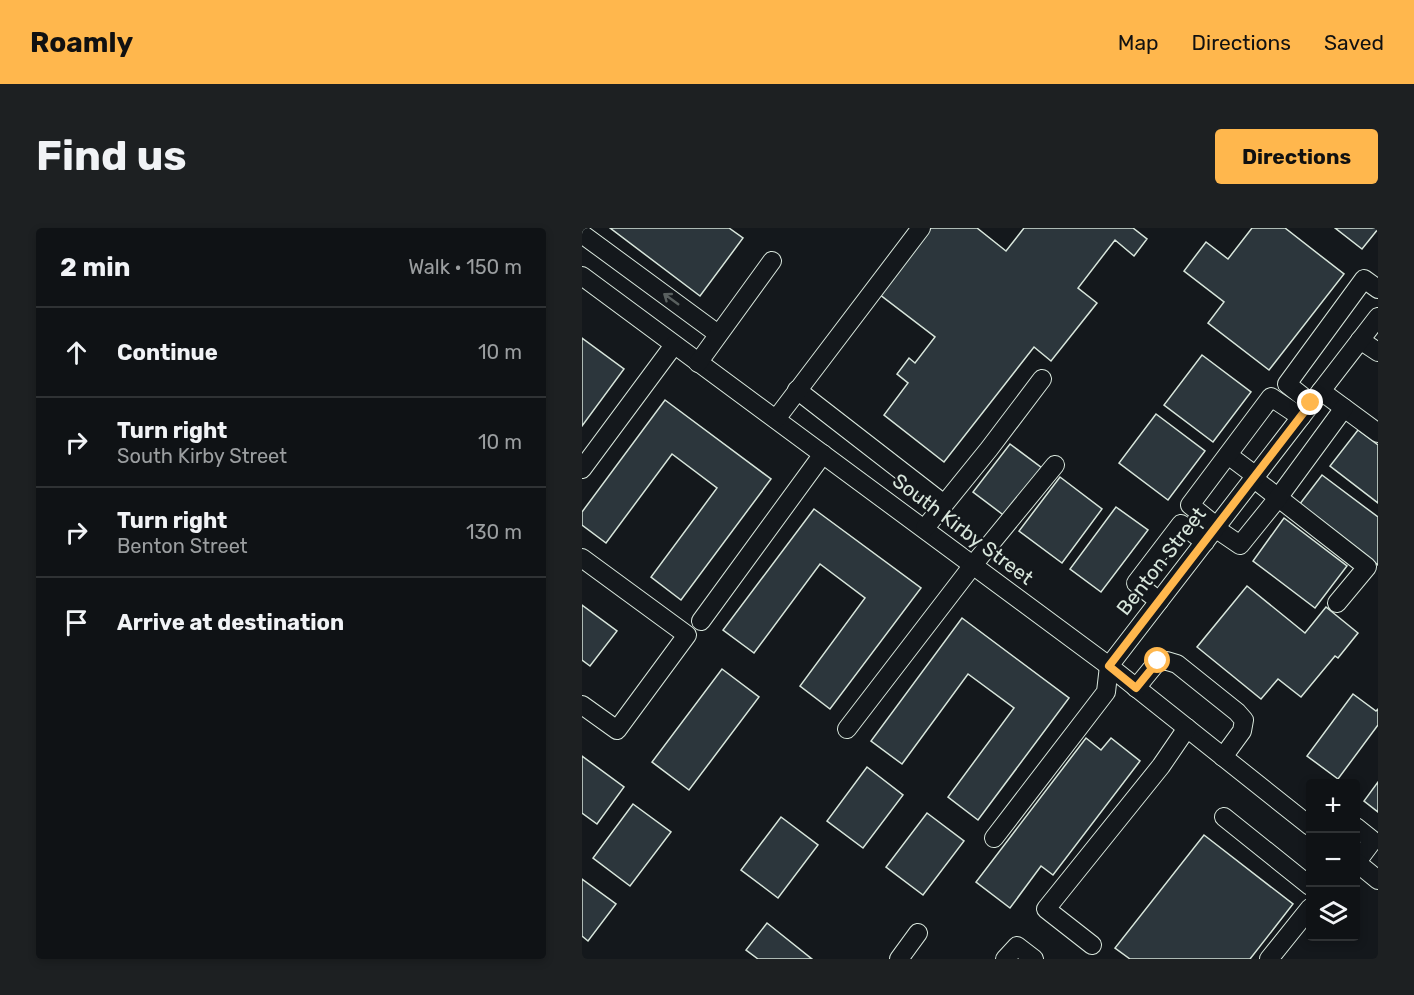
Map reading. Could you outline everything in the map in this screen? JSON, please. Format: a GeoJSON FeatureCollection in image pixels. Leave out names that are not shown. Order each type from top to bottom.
{"type":"FeatureCollection","features":[{"type":"Feature","properties":{"kind":"street"},"geometry":{"type":"LineString","coordinates":[[776,419],[921,228]]}},
{"type":"Feature","properties":{"kind":"street"},"geometry":{"type":"LineString","coordinates":[[582,234],[718,334]]}},
{"type":"Feature","properties":{"kind":"street"},"geometry":{"type":"LineString","coordinates":[[698,363],[772,261]]}},
{"type":"Feature","properties":{"kind":"street","name":"South Kirby Street"},"geometry":{"type":"LineString","coordinates":[[582,276],[1109,666],[1306,822]]}},
{"type":"Feature","properties":{"kind":"street"},"geometry":{"type":"LineString","coordinates":[[1276,400],[1364,279],[1378,290]]}},
{"type":"Feature","properties":{"kind":"street","name":"Benton Street"},"geometry":{"type":"LineString","coordinates":[[994,838],[1106,692],[1109,666],[1378,317]]}},
{"type":"Feature","properties":{"kind":"street"},"geometry":{"type":"LineString","coordinates":[[1360,340],[1378,352]]}},
{"type":"Feature","properties":{"kind":"street"},"geometry":{"type":"LineString","coordinates":[[1319,341],[1345,360]]}},
{"type":"Feature","properties":{"kind":"street"},"geometry":{"type":"LineString","coordinates":[[582,469],[674,345]]}},
{"type":"Feature","properties":{"kind":"street"},"geometry":{"type":"LineString","coordinates":[[925,528],[1042,379]]}},
{"type":"Feature","properties":{"kind":"street"},"geometry":{"type":"LineString","coordinates":[[1287,384],[1311,404]]}},
{"type":"Feature","properties":{"kind":"street"},"geometry":{"type":"LineString","coordinates":[[797,390],[944,504]]}},
{"type":"Feature","properties":{"kind":"street"},"geometry":{"type":"LineString","coordinates":[[1212,532],[1190,505],[1271,397],[1276,400],[1344,408],[1378,433]]}},
{"type":"Feature","properties":{"kind":"street"},"geometry":{"type":"LineString","coordinates":[[1159,601],[1136,583],[1181,524],[1212,532],[1240,545],[1278,498],[1344,408]]}},
{"type":"Feature","properties":{"kind":"street"},"geometry":{"type":"LineString","coordinates":[[701,621],[823,454]]}},
{"type":"Feature","properties":{"kind":"street"},"geometry":{"type":"LineString","coordinates":[[1228,455],[1278,498],[1367,567],[1337,603]]}},
{"type":"Feature","properties":{"kind":"street"},"geometry":{"type":"LineString","coordinates":[[847,729],[973,565],[1054,465]]}},
{"type":"Feature","properties":{"kind":"street"},"geometry":{"type":"LineString","coordinates":[[582,558],[687,635],[617,730],[582,705]]}},
{"type":"Feature","properties":{"kind":"street"},"geometry":{"type":"LineString","coordinates":[[1136,688],[1158,661],[1167,660],[1177,664],[1244,720],[1242,731],[1223,757]]}},
{"type":"Feature","properties":{"kind":"street"},"geometry":{"type":"LineString","coordinates":[[1092,945],[1046,909],[1161,766],[1187,728]]}},
{"type":"Feature","properties":{"kind":"street"},"geometry":{"type":"LineString","coordinates":[[1224,817],[1306,882]]}},
{"type":"Feature","properties":{"kind":"street"},"geometry":{"type":"LineString","coordinates":[[1360,830],[1371,839],[1371,843],[1360,857]]}},
{"type":"Feature","properties":{"kind":"street"},"geometry":{"type":"LineString","coordinates":[[1360,865],[1378,880]]}},
{"type":"Feature","properties":{"kind":"street"},"geometry":{"type":"LineString","coordinates":[[1269,959],[1306,914]]}},
{"type":"Feature","properties":{"kind":"street"},"geometry":{"type":"LineString","coordinates":[[899,959],[918,933]]}},
{"type":"Feature","properties":{"kind":"street"},"geometry":{"type":"LineString","coordinates":[[1005,959],[1017,946],[1034,959]]}},
{"type":"Feature","properties":{"kind":"building"},"geometry":{"type":"Polygon","coordinates":[[[610,228],[729,228],[743,238],[700,296],[610,228]]]}},
{"type":"Feature","properties":{"kind":"building"},"geometry":{"type":"Polygon","coordinates":[[[931,228],[977,228],[1006,251],[1024,228],[1133,228],[1147,239],[1134,256],[1115,240],[1078,288],[1097,303],[1051,361],[1034,347],[944,462],[884,415],[908,383],[897,374],[909,358],[915,363],[935,337],[879,294],[931,228]]]}},
{"type":"Feature","properties":{"kind":"building"},"geometry":{"type":"Polygon","coordinates":[[[1252,228],[1285,228],[1344,274],[1269,370],[1208,323],[1224,302],[1184,271],[1206,242],[1228,259],[1252,228]]]}},
{"type":"Feature","properties":{"kind":"building"},"geometry":{"type":"Polygon","coordinates":[[[1335,228],[1378,228],[1378,229],[1362,249],[1335,228]]]}},
{"type":"Feature","properties":{"kind":"building"},"geometry":{"type":"Polygon","coordinates":[[[582,338],[624,369],[582,426],[582,338]]]}},
{"type":"Feature","properties":{"kind":"building"},"geometry":{"type":"Polygon","coordinates":[[[1202,355],[1251,392],[1213,442],[1164,405],[1202,355]]]}},
{"type":"Feature","properties":{"kind":"building"},"geometry":{"type":"Polygon","coordinates":[[[665,400],[771,479],[681,600],[651,577],[717,488],[672,454],[606,543],[582,525],[582,512],[665,400]]]}},
{"type":"Feature","properties":{"kind":"building"},"geometry":{"type":"Polygon","coordinates":[[[1156,414],[1205,451],[1168,500],[1119,463],[1156,414]]]}},
{"type":"Feature","properties":{"kind":"building"},"geometry":{"type":"Polygon","coordinates":[[[1358,430],[1378,445],[1378,503],[1330,466],[1358,430]]]}},
{"type":"Feature","properties":{"kind":"building"},"geometry":{"type":"Polygon","coordinates":[[[1010,444],[1042,468],[1006,517],[973,492],[1010,444]]]}},
{"type":"Feature","properties":{"kind":"building"},"geometry":{"type":"Polygon","coordinates":[[[1322,475],[1378,517],[1378,565],[1299,505],[1322,475]]]}},
{"type":"Feature","properties":{"kind":"building"},"geometry":{"type":"Polygon","coordinates":[[[1060,477],[1102,509],[1062,563],[1019,531],[1060,477]]]}},
{"type":"Feature","properties":{"kind":"building"},"geometry":{"type":"Polygon","coordinates":[[[1116,507],[1148,530],[1101,592],[1070,569],[1116,507]]]}},
{"type":"Feature","properties":{"kind":"building"},"geometry":{"type":"Polygon","coordinates":[[[814,509],[921,588],[830,709],[800,686],[865,598],[820,564],[754,653],[723,630],[814,509]]]}},
{"type":"Feature","properties":{"kind":"building"},"geometry":{"type":"Polygon","coordinates":[[[1284,518],[1347,566],[1315,608],[1253,561],[1284,518]]]}},
{"type":"Feature","properties":{"kind":"building"},"geometry":{"type":"Polygon","coordinates":[[[1247,586],[1305,633],[1326,607],[1358,633],[1338,658],[1335,656],[1301,697],[1278,679],[1261,699],[1197,647],[1247,586]]]}},
{"type":"Feature","properties":{"kind":"building"},"geometry":{"type":"Polygon","coordinates":[[[582,605],[617,631],[590,666],[582,660],[582,605]]]}},
{"type":"Feature","properties":{"kind":"building"},"geometry":{"type":"Polygon","coordinates":[[[962,618],[1069,698],[978,820],[948,797],[1014,708],[968,674],[902,764],[871,741],[962,618]]]}},
{"type":"Feature","properties":{"kind":"building"},"geometry":{"type":"Polygon","coordinates":[[[722,669],[759,697],[689,790],[652,762],[722,669]]]}},
{"type":"Feature","properties":{"kind":"building"},"geometry":{"type":"Polygon","coordinates":[[[1353,694],[1376,711],[1378,709],[1378,725],[1338,779],[1307,756],[1353,694]]]}},
{"type":"Feature","properties":{"kind":"building"},"geometry":{"type":"Polygon","coordinates":[[[1086,738],[1101,750],[1111,738],[1140,761],[1053,875],[1041,866],[1010,908],[976,882],[1086,738]]]}},
{"type":"Feature","properties":{"kind":"building"},"geometry":{"type":"Polygon","coordinates":[[[582,756],[624,787],[597,824],[582,813],[582,756]]]}},
{"type":"Feature","properties":{"kind":"building"},"geometry":{"type":"Polygon","coordinates":[[[867,767],[903,795],[863,848],[827,821],[867,767]]]}},
{"type":"Feature","properties":{"kind":"building"},"geometry":{"type":"Polygon","coordinates":[[[1378,782],[1378,812],[1364,801],[1378,782]]]}},
{"type":"Feature","properties":{"kind":"building"},"geometry":{"type":"Polygon","coordinates":[[[633,804],[671,832],[630,886],[593,858],[633,804]]]}},
{"type":"Feature","properties":{"kind":"building"},"geometry":{"type":"Polygon","coordinates":[[[927,813],[964,841],[923,895],[886,867],[927,813]]]}},
{"type":"Feature","properties":{"kind":"building"},"geometry":{"type":"Polygon","coordinates":[[[781,817],[818,845],[778,898],[741,870],[781,817]]]}},
{"type":"Feature","properties":{"kind":"building"},"geometry":{"type":"Polygon","coordinates":[[[1204,835],[1293,904],[1250,959],[1130,959],[1115,948],[1204,835]]]}},
{"type":"Feature","properties":{"kind":"building"},"geometry":{"type":"Polygon","coordinates":[[[582,879],[616,904],[588,941],[582,936],[582,879]]]}},
{"type":"Feature","properties":{"kind":"building"},"geometry":{"type":"Polygon","coordinates":[[[767,923],[812,959],[758,959],[746,950],[767,923]]]}},
{"type":"Feature","properties":{"kind":"route"},"geometry":{"type":"LineString","coordinates":[[1158,661],[1136,688],[1109,666],[1311,403]]}}]}
